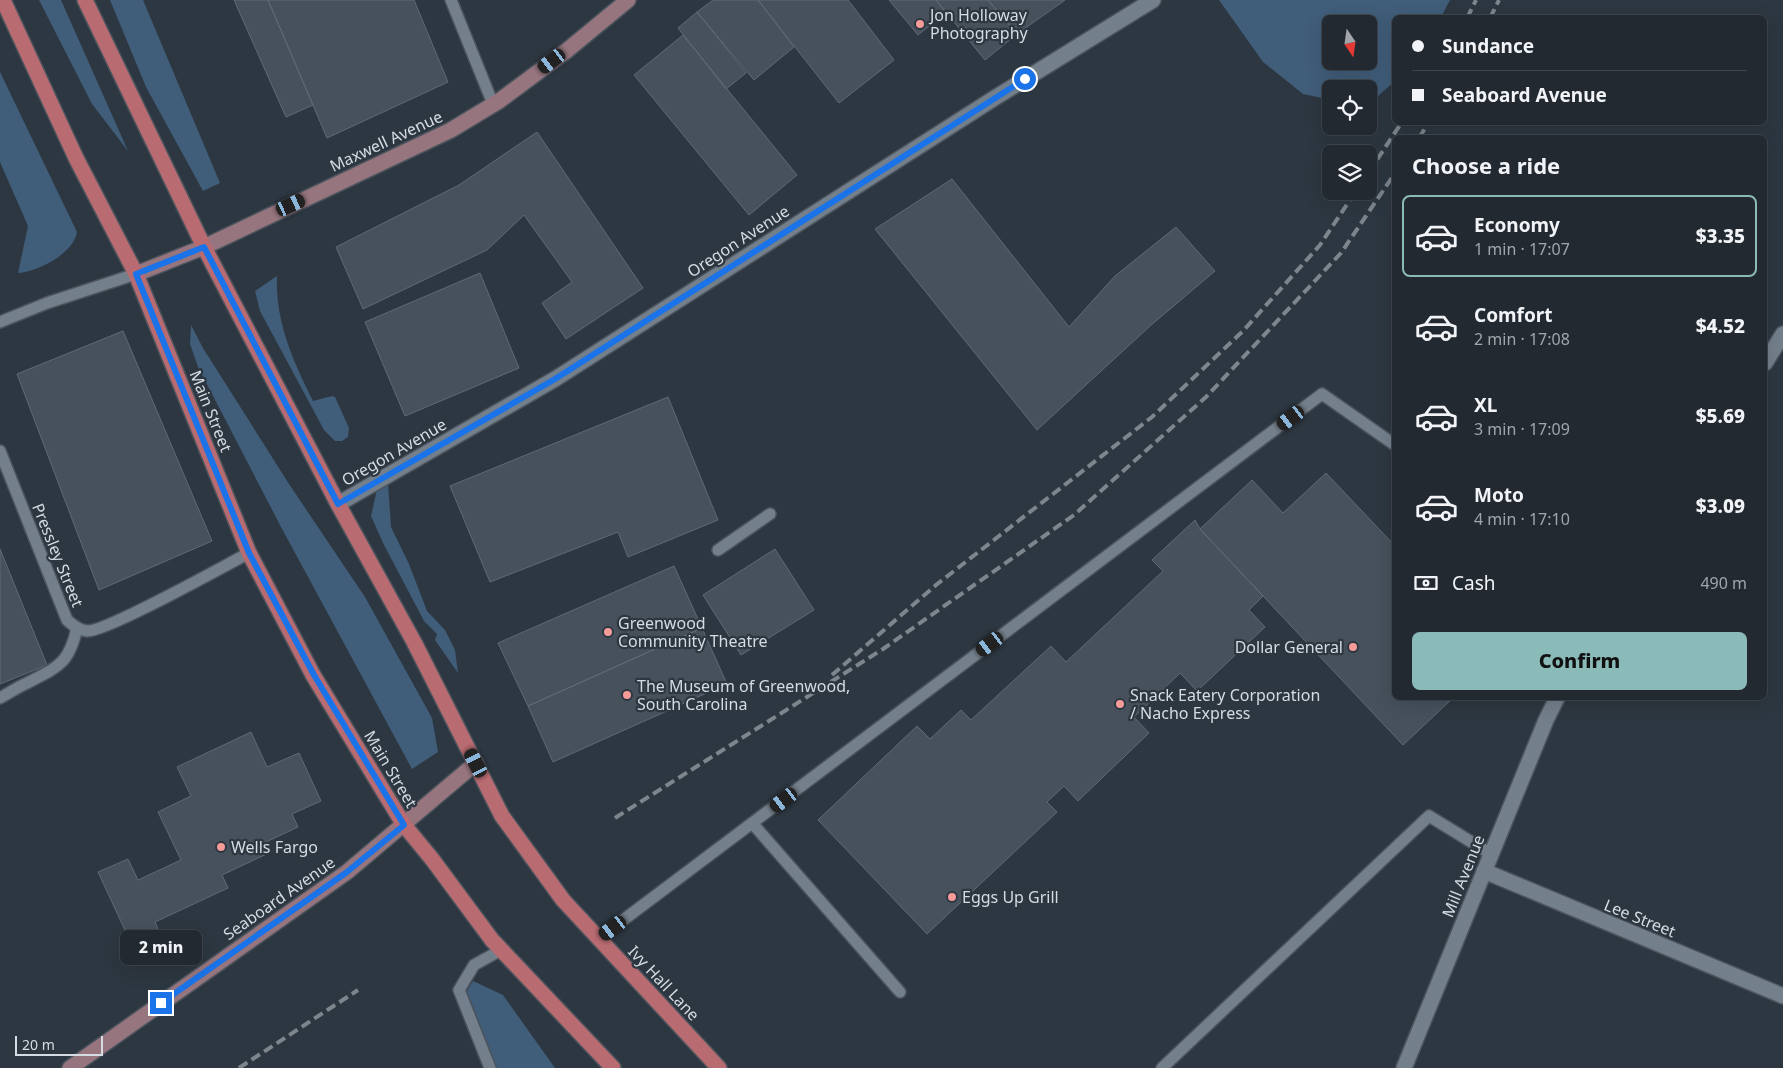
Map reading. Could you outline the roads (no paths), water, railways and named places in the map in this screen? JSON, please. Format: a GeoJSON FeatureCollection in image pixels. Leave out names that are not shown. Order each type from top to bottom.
{"type":"FeatureCollection","features":[{"type":"Feature","properties":{"kind":"main road","name":"Main Street"},"geometry":{"type":"LineString","coordinates":[[3,0],[76,158],[136,274],[249,553],[314,675],[404,825],[432,859],[496,945]]}},
{"type":"Feature","properties":{"kind":"main road"},"geometry":{"type":"LineString","coordinates":[[85,0],[204,247],[338,504],[414,642],[476,763]]}},
{"type":"Feature","properties":{"kind":"main road","name":"Maxwell Avenue"},"geometry":{"type":"LineString","coordinates":[[136,274],[204,247],[451,130],[493,104],[565,52],[628,0]]}},
{"type":"Feature","properties":{"kind":"main road","name":"Ivy Hall Lane"},"geometry":{"type":"LineString","coordinates":[[476,763],[502,816],[563,900],[719,1068]]}},
{"type":"Feature","properties":{"kind":"main road","name":"Seaboard Avenue"},"geometry":{"type":"LineString","coordinates":[[70,1068],[347,872],[476,763]]}},
{"type":"Feature","properties":{"kind":"main road"},"geometry":{"type":"LineString","coordinates":[[496,945],[613,1068]]}},
{"type":"Feature","properties":{"kind":"street","name":"Oregon Avenue"},"geometry":{"type":"LineString","coordinates":[[338,504],[555,379],[993,99],[1154,0]]}},
{"type":"Feature","properties":{"kind":"street"},"geometry":{"type":"LineString","coordinates":[[1767,360],[1783,334]]}},
{"type":"Feature","properties":{"kind":"street","name":"Mill Avenue"},"geometry":{"type":"LineString","coordinates":[[1404,1068],[1556,700]]}},
{"type":"Feature","properties":{"kind":"street","name":"Lee Street"},"geometry":{"type":"LineString","coordinates":[[1484,871],[1783,996]]}},
{"type":"Feature","properties":{"kind":"lane"},"geometry":{"type":"LineString","coordinates":[[451,0],[493,104]]}},
{"type":"Feature","properties":{"kind":"lane"},"geometry":{"type":"LineString","coordinates":[[0,322],[47,303],[136,274]]}},
{"type":"Feature","properties":{"kind":"lane"},"geometry":{"type":"LineString","coordinates":[[598,939],[1322,394],[1392,443]]}},
{"type":"Feature","properties":{"kind":"lane","name":"Pressley Street"},"geometry":{"type":"LineString","coordinates":[[0,451],[25,519],[67,620],[77,628],[88,631],[114,622],[249,553]]}},
{"type":"Feature","properties":{"kind":"lane"},"geometry":{"type":"LineString","coordinates":[[718,550],[770,514]]}},
{"type":"Feature","properties":{"kind":"lane"},"geometry":{"type":"LineString","coordinates":[[0,698],[63,663],[73,646],[77,628]]}},
{"type":"Feature","properties":{"kind":"lane"},"geometry":{"type":"LineString","coordinates":[[1162,1068],[1429,816],[1491,854]]}},
{"type":"Feature","properties":{"kind":"lane"},"geometry":{"type":"LineString","coordinates":[[752,824],[900,992]]}},
{"type":"Feature","properties":{"kind":"lane"},"geometry":{"type":"LineString","coordinates":[[490,1068],[459,990],[474,965],[496,945]]}},
{"type":"Feature","properties":{"kind":"railway"},"geometry":{"type":"LineString","coordinates":[[1468,15],[1476,0]]}},
{"type":"Feature","properties":{"kind":"railway"},"geometry":{"type":"LineString","coordinates":[[1492,15],[1499,0]]}},
{"type":"Feature","properties":{"kind":"railway"},"geometry":{"type":"LineString","coordinates":[[1393,135],[1400,125]]}},
{"type":"Feature","properties":{"kind":"railway"},"geometry":{"type":"LineString","coordinates":[[1421,135],[1427,125]]}},
{"type":"Feature","properties":{"kind":"railway"},"geometry":{"type":"LineString","coordinates":[[1377,160],[1392,137]]}},
{"type":"Feature","properties":{"kind":"railway"},"geometry":{"type":"LineString","coordinates":[[615,818],[883,649],[1074,515],[1206,397],[1341,253],[1392,177]]}},
{"type":"Feature","properties":{"kind":"railway"},"geometry":{"type":"LineString","coordinates":[[832,675],[936,585],[1152,417],[1243,331],[1320,245],[1350,200]]}},
{"type":"Feature","properties":{"kind":"railway"},"geometry":{"type":"LineString","coordinates":[[239,1068],[358,990]]}},
{"type":"Feature","properties":{"kind":"place","name":"Jon Holloway Photography"},"geometry":{"type":"Point","coordinates":[920,24]}},
{"type":"Feature","properties":{"kind":"place","name":"Greenwood Community Theatre"},"geometry":{"type":"Point","coordinates":[608,632]}},
{"type":"Feature","properties":{"kind":"place","name":"Dollar General"},"geometry":{"type":"Point","coordinates":[1353,647]}},
{"type":"Feature","properties":{"kind":"place","name":"The Museum of Greenwood, South Carolina"},"geometry":{"type":"Point","coordinates":[627,695]}},
{"type":"Feature","properties":{"kind":"place","name":"Snack Eatery Corporation / Nacho Express"},"geometry":{"type":"Point","coordinates":[1120,704]}},
{"type":"Feature","properties":{"kind":"place","name":"Wells Fargo"},"geometry":{"type":"Point","coordinates":[221,847]}},
{"type":"Feature","properties":{"kind":"place","name":"Eggs Up Grill"},"geometry":{"type":"Point","coordinates":[952,897]}}]}
